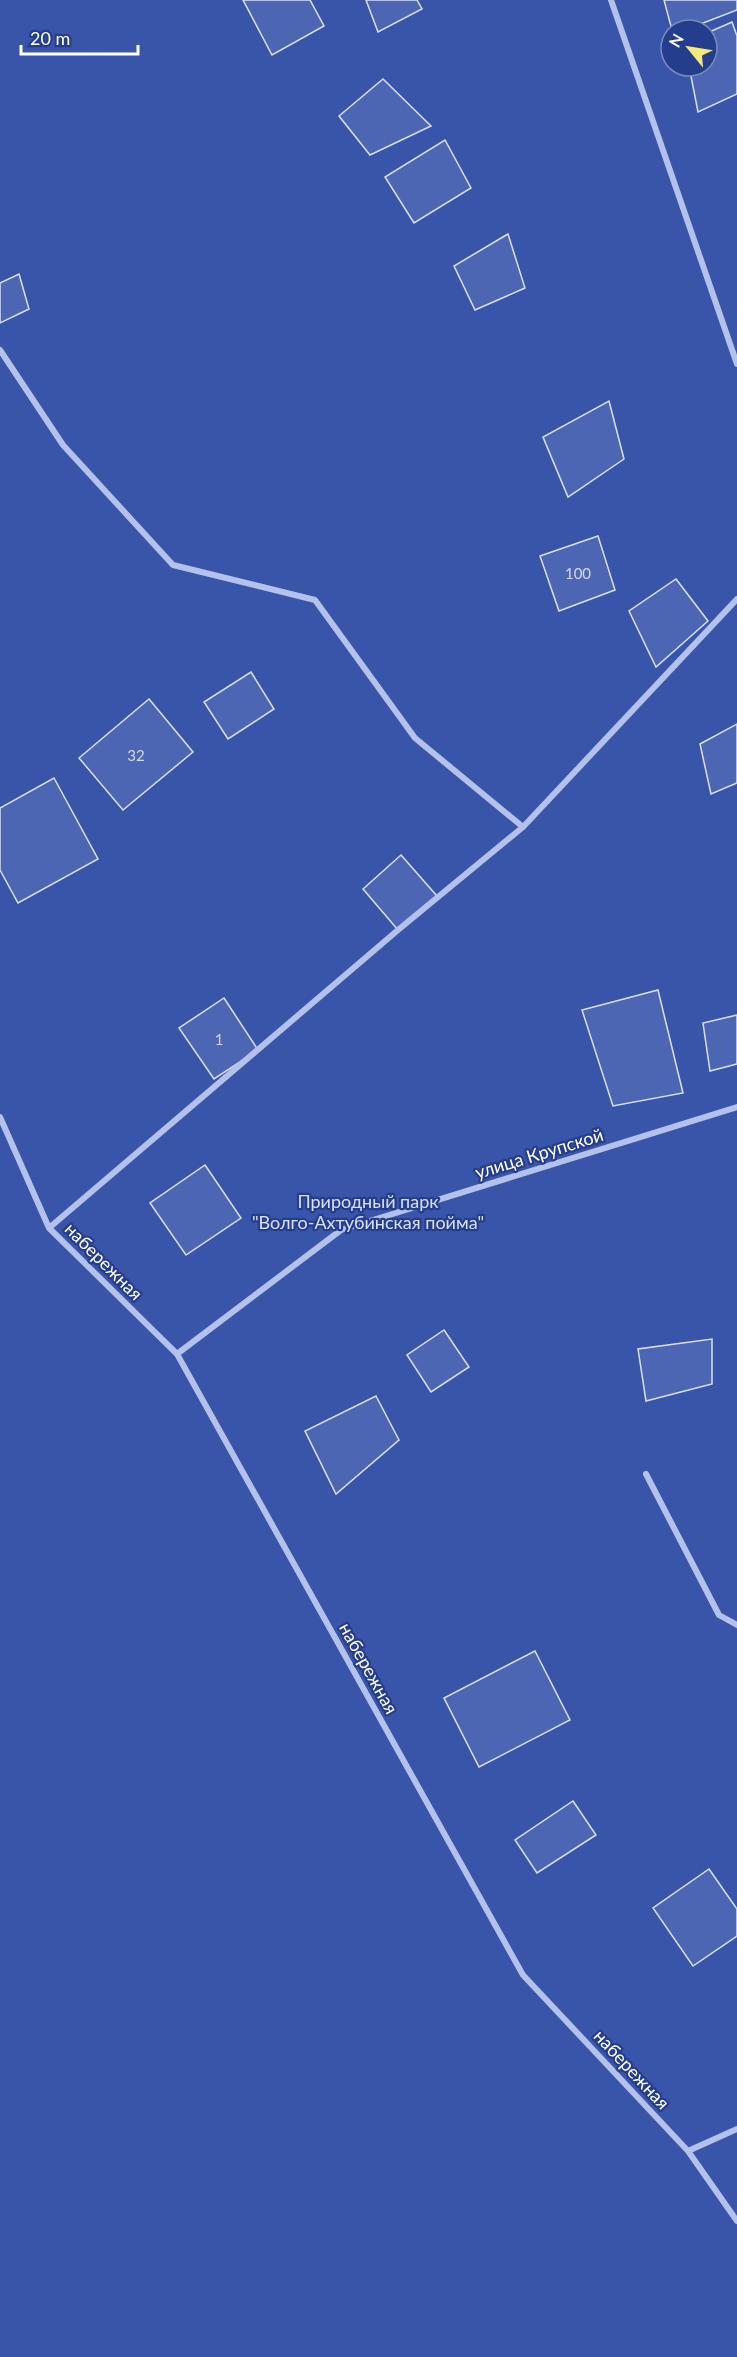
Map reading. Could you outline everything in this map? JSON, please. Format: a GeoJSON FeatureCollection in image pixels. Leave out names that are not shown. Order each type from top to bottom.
{"type":"FeatureCollection","features":[{"type":"Feature","properties":{"kind":"street"},"geometry":{"type":"LineString","coordinates":[[611,0],[737,364]]}},
{"type":"Feature","properties":{"kind":"street"},"geometry":{"type":"LineString","coordinates":[[0,350],[63,445],[173,565],[315,600],[415,738],[524,827]]}},
{"type":"Feature","properties":{"kind":"street"},"geometry":{"type":"LineString","coordinates":[[49,1228],[398,930],[524,827],[737,599]]}},
{"type":"Feature","properties":{"kind":"street","name":"улица Крупской"},"geometry":{"type":"LineString","coordinates":[[177,1354],[341,1230],[737,1107]]}},
{"type":"Feature","properties":{"kind":"street","name":"набережная"},"geometry":{"type":"LineString","coordinates":[[0,1117],[49,1228],[177,1354],[523,1975],[688,2151],[737,2221]]}},
{"type":"Feature","properties":{"kind":"street"},"geometry":{"type":"LineString","coordinates":[[646,1474],[719,1615],[737,1625]]}},
{"type":"Feature","properties":{"kind":"street"},"geometry":{"type":"LineString","coordinates":[[688,2151],[737,2129]]}},
{"type":"Feature","properties":{"kind":"green space","name":"Природный парк \"Волго-Ахтубинская пойма\""},"geometry":{"type":"Polygon","coordinates":[[[0,0],[737,0],[737,2357],[0,2357],[0,0]]]}},
{"type":"Feature","properties":{"kind":"building"},"geometry":{"type":"Polygon","coordinates":[[[243,0],[310,0],[324,26],[272,55],[243,0]]]}},
{"type":"Feature","properties":{"kind":"building"},"geometry":{"type":"Polygon","coordinates":[[[366,0],[417,0],[422,9],[378,32],[366,0]]]}},
{"type":"Feature","properties":{"kind":"building"},"geometry":{"type":"Polygon","coordinates":[[[664,0],[737,0],[737,10],[716,18],[669,18],[664,0]]]}},
{"type":"Feature","properties":{"kind":"building"},"geometry":{"type":"Polygon","coordinates":[[[732,22],[737,36],[737,94],[698,112],[691,78],[719,78],[719,28],[732,22]]]}},
{"type":"Feature","properties":{"kind":"building"},"geometry":{"type":"Polygon","coordinates":[[[383,79],[431,126],[370,155],[339,116],[383,79]]]}},
{"type":"Feature","properties":{"kind":"building"},"geometry":{"type":"Polygon","coordinates":[[[445,140],[471,188],[414,223],[385,177],[445,140]]]}},
{"type":"Feature","properties":{"kind":"building"},"geometry":{"type":"Polygon","coordinates":[[[508,234],[525,288],[475,310],[454,266],[508,234]]]}},
{"type":"Feature","properties":{"kind":"building"},"geometry":{"type":"Polygon","coordinates":[[[19,274],[29,309],[0,323],[0,283],[19,274]]]}},
{"type":"Feature","properties":{"kind":"building"},"geometry":{"type":"Polygon","coordinates":[[[609,401],[624,459],[568,497],[543,437],[609,401]]]}},
{"type":"Feature","properties":{"kind":"building"},"geometry":{"type":"Polygon","coordinates":[[[598,536],[615,590],[559,611],[540,556],[598,536]]]}},
{"type":"Feature","properties":{"kind":"building"},"geometry":{"type":"Polygon","coordinates":[[[676,579],[708,621],[656,667],[629,611],[676,579]]]}},
{"type":"Feature","properties":{"kind":"building"},"geometry":{"type":"Polygon","coordinates":[[[251,672],[274,709],[228,739],[204,702],[251,672]]]}},
{"type":"Feature","properties":{"kind":"building"},"geometry":{"type":"Polygon","coordinates":[[[149,699],[193,752],[123,810],[79,758],[149,699]]]}},
{"type":"Feature","properties":{"kind":"building"},"geometry":{"type":"Polygon","coordinates":[[[737,724],[737,783],[711,794],[700,744],[737,724]]]}},
{"type":"Feature","properties":{"kind":"building"},"geometry":{"type":"Polygon","coordinates":[[[54,778],[98,859],[18,903],[0,870],[0,808],[54,778]]]}},
{"type":"Feature","properties":{"kind":"building"},"geometry":{"type":"Polygon","coordinates":[[[401,855],[437,896],[398,930],[363,889],[401,855]]]}},
{"type":"Feature","properties":{"kind":"building"},"geometry":{"type":"Polygon","coordinates":[[[658,990],[683,1093],[613,1106],[582,1010],[658,990]]]}},
{"type":"Feature","properties":{"kind":"building"},"geometry":{"type":"Polygon","coordinates":[[[224,998],[258,1050],[214,1079],[179,1028],[224,998]]]}},
{"type":"Feature","properties":{"kind":"building"},"geometry":{"type":"Polygon","coordinates":[[[737,1015],[737,1064],[710,1071],[703,1023],[737,1015]]]}},
{"type":"Feature","properties":{"kind":"building"},"geometry":{"type":"Polygon","coordinates":[[[205,1165],[241,1218],[186,1255],[150,1203],[205,1165]]]}},
{"type":"Feature","properties":{"kind":"building"},"geometry":{"type":"Polygon","coordinates":[[[444,1330],[469,1367],[431,1392],[407,1355],[444,1330]]]}},
{"type":"Feature","properties":{"kind":"building"},"geometry":{"type":"Polygon","coordinates":[[[712,1339],[712,1384],[646,1401],[638,1349],[712,1339]]]}},
{"type":"Feature","properties":{"kind":"building"},"geometry":{"type":"Polygon","coordinates":[[[376,1396],[399,1440],[336,1494],[305,1431],[376,1396]]]}},
{"type":"Feature","properties":{"kind":"building"},"geometry":{"type":"Polygon","coordinates":[[[535,1651],[570,1720],[479,1767],[444,1698],[535,1651]]]}},
{"type":"Feature","properties":{"kind":"building"},"geometry":{"type":"Polygon","coordinates":[[[573,1801],[596,1835],[537,1873],[515,1840],[573,1801]]]}},
{"type":"Feature","properties":{"kind":"building"},"geometry":{"type":"Polygon","coordinates":[[[709,1869],[737,1909],[737,1936],[693,1966],[653,1908],[709,1869]]]}}]}
